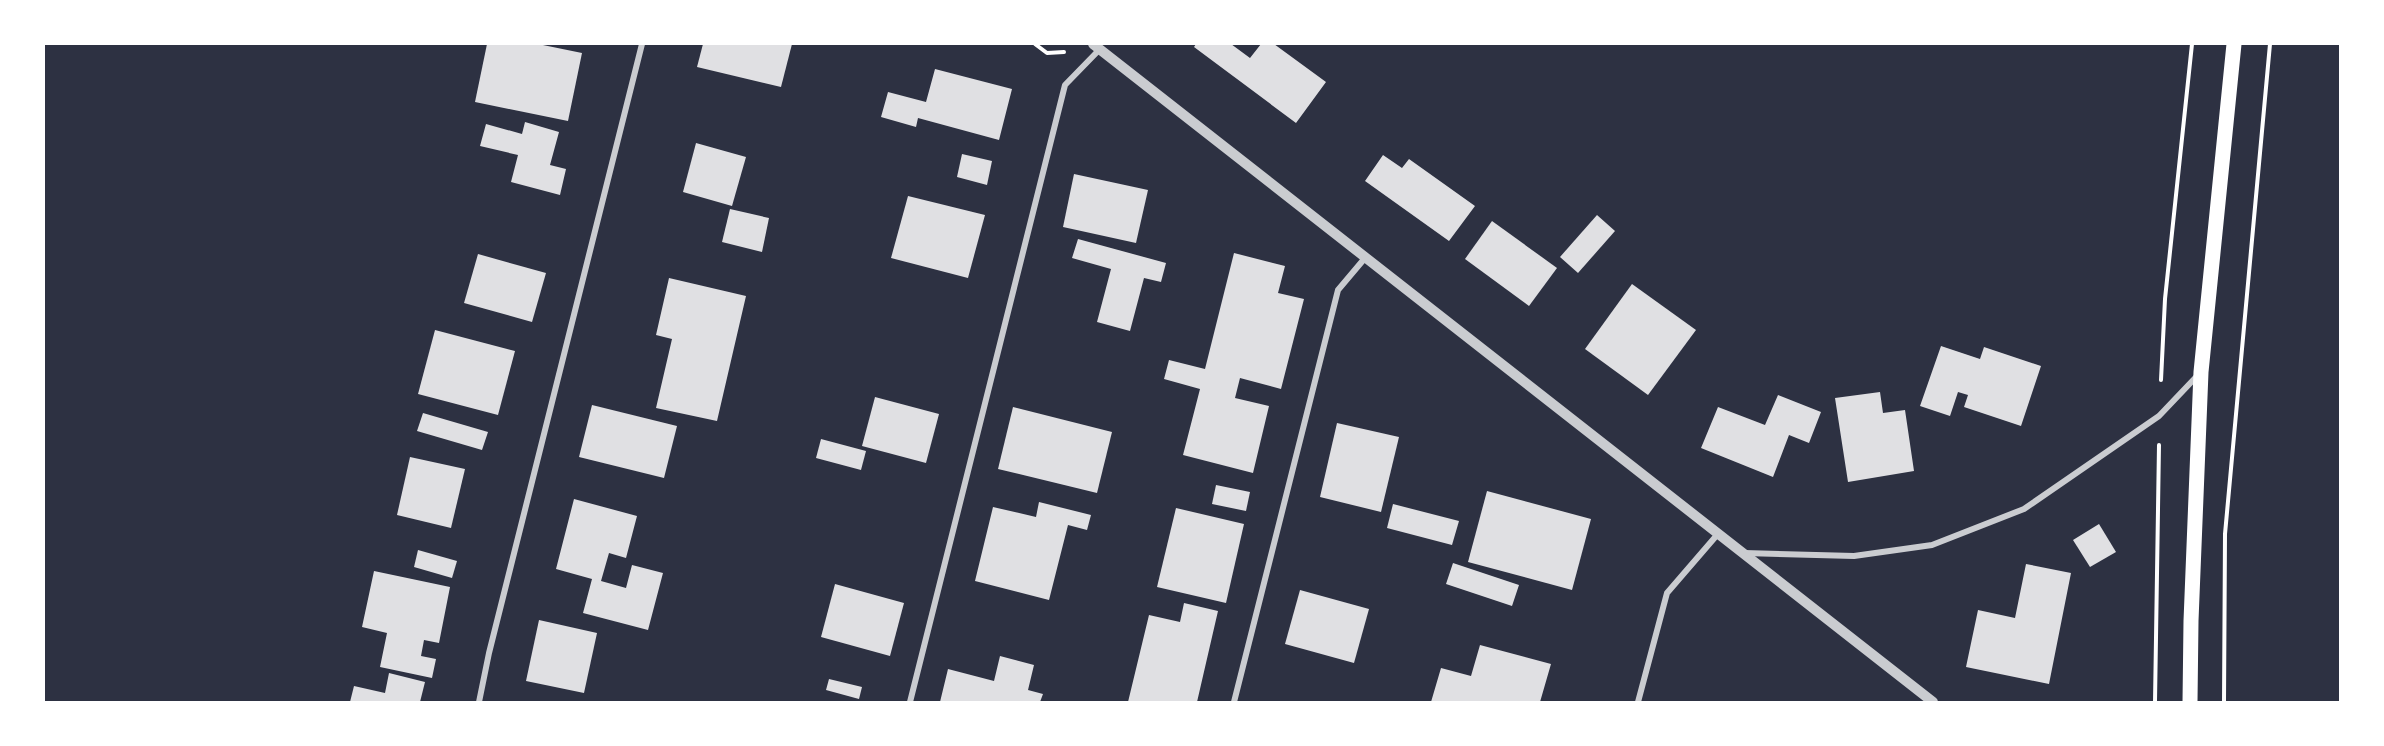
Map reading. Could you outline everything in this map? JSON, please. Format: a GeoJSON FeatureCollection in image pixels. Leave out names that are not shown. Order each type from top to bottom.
{"type":"FeatureCollection","features":[{"type":"Feature","properties":{"kind":"main road"},"geometry":{"type":"LineString","coordinates":[[2190,702],[2201,372],[2234,44]]}},
{"type":"Feature","properties":{"kind":"street"},"geometry":{"type":"LineString","coordinates":[[480,702],[489,653],[642,44]]}},
{"type":"Feature","properties":{"kind":"street"},"geometry":{"type":"LineString","coordinates":[[909,702],[1065,85],[1097,46],[1932,702]]}},
{"type":"Feature","properties":{"kind":"street"},"geometry":{"type":"LineString","coordinates":[[1234,702],[1338,290],[1365,258]]}},
{"type":"Feature","properties":{"kind":"street"},"geometry":{"type":"LineString","coordinates":[[1740,553],[1854,556],[1932,545],[2024,509],[2159,416],[2201,372]]}},
{"type":"Feature","properties":{"kind":"street"},"geometry":{"type":"LineString","coordinates":[[1638,702],[1667,593],[1717,535]]}},
{"type":"Feature","properties":{"kind":"path"},"geometry":{"type":"LineString","coordinates":[[2224,702],[2225,534],[2271,44]]}},
{"type":"Feature","properties":{"kind":"building"},"geometry":{"type":"Polygon","coordinates":[[[487,44],[538,44],[582,53],[568,121],[475,102],[487,44]]]}},
{"type":"Feature","properties":{"kind":"building"},"geometry":{"type":"Polygon","coordinates":[[[703,44],[792,44],[781,87],[697,67],[703,44]]]}},
{"type":"Feature","properties":{"kind":"building"},"geometry":{"type":"Polygon","coordinates":[[[1196,44],[1231,44],[1250,58],[1261,44],[1274,44],[1326,82],[1296,123],[1194,47],[1196,44]]]}},
{"type":"Feature","properties":{"kind":"building"},"geometry":{"type":"Polygon","coordinates":[[[935,69],[1012,89],[999,140],[918,118],[916,127],[881,117],[888,92],[926,102],[935,69]]]}},
{"type":"Feature","properties":{"kind":"building"},"geometry":{"type":"Polygon","coordinates":[[[525,122],[559,132],[550,165],[566,169],[560,195],[511,182],[518,155],[480,146],[486,124],[522,134],[525,122]]]}},
{"type":"Feature","properties":{"kind":"building"},"geometry":{"type":"Polygon","coordinates":[[[696,143],[746,157],[732,206],[683,192],[696,143]]]}},
{"type":"Feature","properties":{"kind":"building"},"geometry":{"type":"Polygon","coordinates":[[[962,154],[992,161],[987,185],[957,177],[962,154]]]}},
{"type":"Feature","properties":{"kind":"building"},"geometry":{"type":"Polygon","coordinates":[[[1383,155],[1402,168],[1409,159],[1475,206],[1449,241],[1365,181],[1383,155]]]}},
{"type":"Feature","properties":{"kind":"building"},"geometry":{"type":"Polygon","coordinates":[[[1074,174],[1148,190],[1136,243],[1063,227],[1074,174]]]}},
{"type":"Feature","properties":{"kind":"building"},"geometry":{"type":"Polygon","coordinates":[[[908,196],[985,215],[968,278],[891,258],[908,196]]]}},
{"type":"Feature","properties":{"kind":"building"},"geometry":{"type":"Polygon","coordinates":[[[730,209],[769,218],[762,252],[722,242],[730,209]]]}},
{"type":"Feature","properties":{"kind":"building"},"geometry":{"type":"Polygon","coordinates":[[[1597,215],[1615,231],[1578,273],[1560,257],[1597,215]]]}},
{"type":"Feature","properties":{"kind":"building"},"geometry":{"type":"Polygon","coordinates":[[[1492,221],[1557,268],[1529,306],[1465,259],[1492,221]]]}},
{"type":"Feature","properties":{"kind":"building"},"geometry":{"type":"Polygon","coordinates":[[[1078,239],[1166,263],[1161,282],[1144,278],[1130,331],[1097,322],[1111,269],[1072,258],[1078,239]]]}},
{"type":"Feature","properties":{"kind":"building"},"geometry":{"type":"Polygon","coordinates":[[[1234,253],[1285,266],[1278,293],[1304,299],[1281,389],[1240,378],[1235,398],[1269,406],[1253,473],[1183,455],[1200,389],[1164,379],[1169,360],[1205,369],[1234,253]]]}},
{"type":"Feature","properties":{"kind":"building"},"geometry":{"type":"Polygon","coordinates":[[[478,254],[546,273],[532,322],[464,303],[478,254]]]}},
{"type":"Feature","properties":{"kind":"building"},"geometry":{"type":"Polygon","coordinates":[[[669,278],[746,296],[717,421],[656,408],[672,339],[656,335],[669,278]]]}},
{"type":"Feature","properties":{"kind":"building"},"geometry":{"type":"Polygon","coordinates":[[[1632,284],[1696,330],[1648,395],[1585,349],[1632,284]]]}},
{"type":"Feature","properties":{"kind":"building"},"geometry":{"type":"Polygon","coordinates":[[[435,330],[515,351],[498,415],[418,394],[435,330]]]}},
{"type":"Feature","properties":{"kind":"building"},"geometry":{"type":"Polygon","coordinates":[[[1941,346],[1980,359],[1984,347],[2041,366],[2021,426],[1964,407],[1968,395],[1958,392],[1950,416],[1920,406],[1941,346]]]}},
{"type":"Feature","properties":{"kind":"building"},"geometry":{"type":"Polygon","coordinates":[[[1880,392],[1883,413],[1905,410],[1914,471],[1848,482],[1835,398],[1880,392]]]}},
{"type":"Feature","properties":{"kind":"building"},"geometry":{"type":"Polygon","coordinates":[[[1778,395],[1821,412],[1809,443],[1789,435],[1773,477],[1701,448],[1718,407],[1765,425],[1778,395]]]}},
{"type":"Feature","properties":{"kind":"building"},"geometry":{"type":"Polygon","coordinates":[[[875,397],[939,414],[926,463],[862,446],[875,397]]]}},
{"type":"Feature","properties":{"kind":"building"},"geometry":{"type":"Polygon","coordinates":[[[592,405],[677,426],[664,478],[579,457],[592,405]]]}},
{"type":"Feature","properties":{"kind":"building"},"geometry":{"type":"Polygon","coordinates":[[[1013,407],[1112,432],[1097,493],[998,469],[1013,407]]]}},
{"type":"Feature","properties":{"kind":"building"},"geometry":{"type":"Polygon","coordinates":[[[423,413],[488,432],[482,450],[417,431],[423,413]]]}},
{"type":"Feature","properties":{"kind":"building"},"geometry":{"type":"Polygon","coordinates":[[[1337,423],[1399,437],[1381,512],[1320,497],[1337,423]]]}},
{"type":"Feature","properties":{"kind":"building"},"geometry":{"type":"Polygon","coordinates":[[[821,439],[866,451],[861,470],[816,458],[821,439]]]}},
{"type":"Feature","properties":{"kind":"building"},"geometry":{"type":"Polygon","coordinates":[[[410,457],[465,469],[451,528],[397,515],[410,457]]]}},
{"type":"Feature","properties":{"kind":"building"},"geometry":{"type":"Polygon","coordinates":[[[1216,485],[1250,492],[1246,511],[1212,504],[1216,485]]]}},
{"type":"Feature","properties":{"kind":"building"},"geometry":{"type":"Polygon","coordinates":[[[1487,491],[1591,519],[1572,590],[1468,562],[1487,491]]]}},
{"type":"Feature","properties":{"kind":"building"},"geometry":{"type":"Polygon","coordinates":[[[574,499],[637,516],[626,558],[609,553],[601,581],[626,588],[632,565],[663,573],[648,630],[583,613],[592,579],[556,569],[574,499]]]}},
{"type":"Feature","properties":{"kind":"building"},"geometry":{"type":"Polygon","coordinates":[[[1039,502],[1091,515],[1087,530],[1068,525],[1049,600],[975,581],[993,507],[1036,517],[1039,502]]]}},
{"type":"Feature","properties":{"kind":"building"},"geometry":{"type":"Polygon","coordinates":[[[1393,504],[1459,521],[1452,545],[1387,528],[1393,504]]]}},
{"type":"Feature","properties":{"kind":"building"},"geometry":{"type":"Polygon","coordinates":[[[1176,508],[1244,524],[1226,603],[1157,587],[1176,508]]]}},
{"type":"Feature","properties":{"kind":"building"},"geometry":{"type":"Polygon","coordinates":[[[2099,524],[2116,552],[2090,567],[2073,540],[2099,524]]]}},
{"type":"Feature","properties":{"kind":"building"},"geometry":{"type":"Polygon","coordinates":[[[418,550],[457,561],[452,578],[414,567],[418,550]]]}},
{"type":"Feature","properties":{"kind":"building"},"geometry":{"type":"Polygon","coordinates":[[[1453,563],[1519,585],[1512,606],[1446,584],[1453,563]]]}},
{"type":"Feature","properties":{"kind":"building"},"geometry":{"type":"Polygon","coordinates":[[[2026,564],[2071,573],[2049,684],[1966,667],[1978,610],[2015,618],[2026,564]]]}},
{"type":"Feature","properties":{"kind":"building"},"geometry":{"type":"Polygon","coordinates":[[[374,571],[450,587],[439,643],[424,640],[421,656],[436,659],[432,678],[380,667],[387,633],[362,627],[374,571]]]}},
{"type":"Feature","properties":{"kind":"building"},"geometry":{"type":"Polygon","coordinates":[[[835,584],[904,603],[890,656],[821,637],[835,584]]]}},
{"type":"Feature","properties":{"kind":"building"},"geometry":{"type":"Polygon","coordinates":[[[1300,590],[1369,609],[1354,663],[1285,644],[1300,590]]]}},
{"type":"Feature","properties":{"kind":"building"},"geometry":{"type":"Polygon","coordinates":[[[1184,603],[1218,611],[1197,702],[1128,702],[1149,615],[1180,622],[1184,603]]]}},
{"type":"Feature","properties":{"kind":"building"},"geometry":{"type":"Polygon","coordinates":[[[539,620],[597,633],[584,693],[526,681],[539,620]]]}},
{"type":"Feature","properties":{"kind":"building"},"geometry":{"type":"Polygon","coordinates":[[[1480,645],[1551,664],[1540,702],[1431,702],[1441,668],[1471,676],[1480,645]]]}},
{"type":"Feature","properties":{"kind":"building"},"geometry":{"type":"Polygon","coordinates":[[[1000,656],[1034,665],[1028,690],[1043,694],[1040,702],[940,702],[948,669],[994,681],[1000,656]]]}},
{"type":"Feature","properties":{"kind":"building"},"geometry":{"type":"Polygon","coordinates":[[[389,673],[425,682],[420,702],[350,702],[354,686],[385,693],[389,673]]]}},
{"type":"Feature","properties":{"kind":"building"},"geometry":{"type":"Polygon","coordinates":[[[829,679],[862,687],[859,699],[826,690],[829,679]]]}}]}
